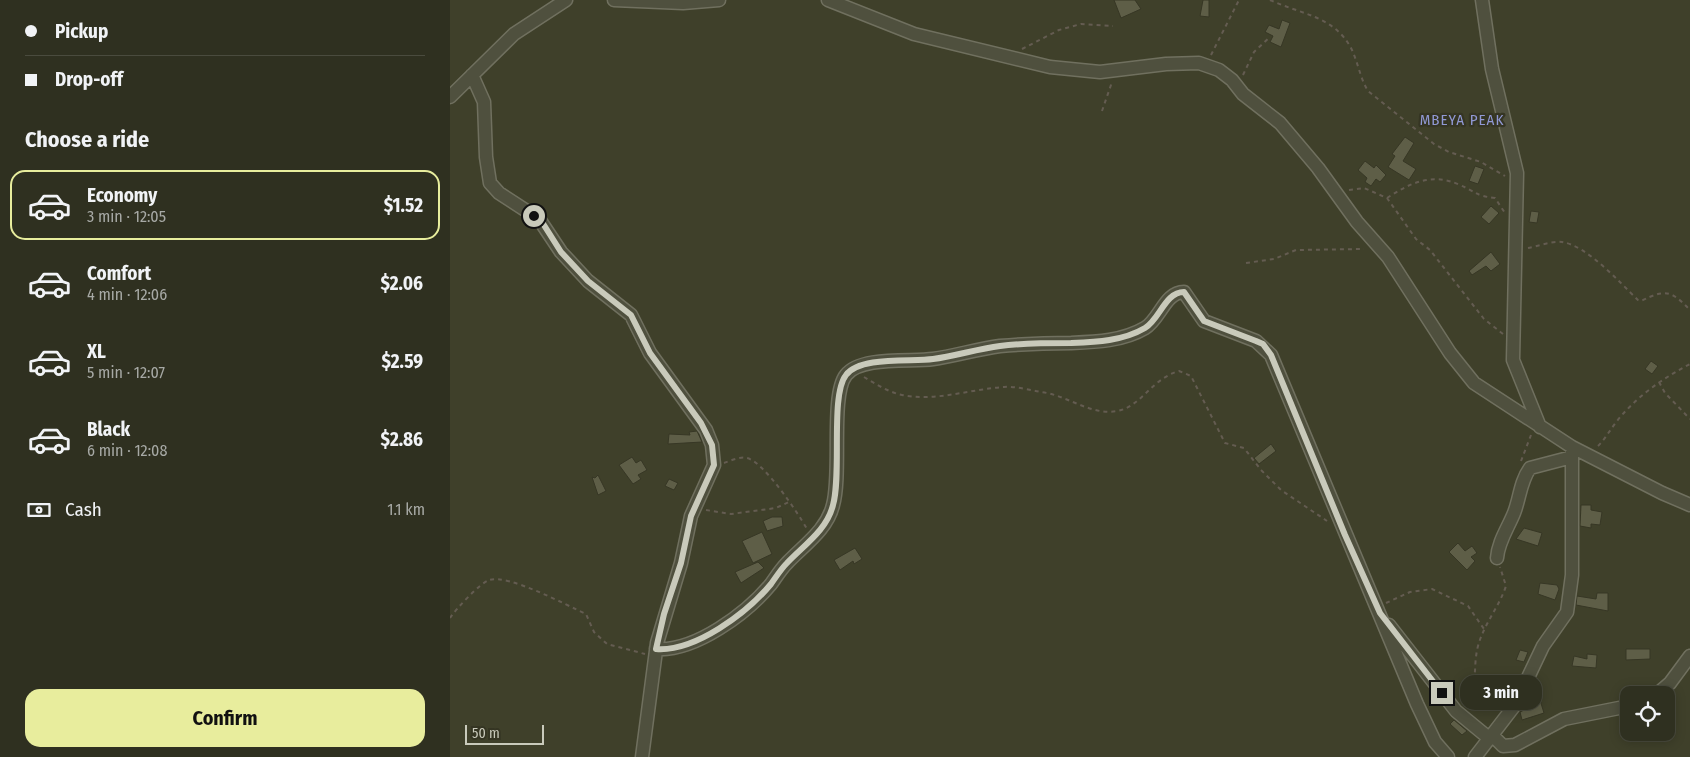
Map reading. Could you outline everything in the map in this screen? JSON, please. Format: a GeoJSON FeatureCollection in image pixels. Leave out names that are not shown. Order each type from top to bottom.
{"type":"FeatureCollection","features":[{"type":"Feature","properties":{"kind":"street"},"geometry":{"type":"LineString","coordinates":[[450,97],[524,26],[566,0]]}},
{"type":"Feature","properties":{"kind":"street"},"geometry":{"type":"LineString","coordinates":[[614,0],[683,3],[719,0]]}},
{"type":"Feature","properties":{"kind":"street"},"geometry":{"type":"LineString","coordinates":[[828,0],[914,34],[1010,58],[1065,69],[1100,72],[1166,64],[1208,64],[1219,70],[1280,124],[1318,168],[1397,270],[1467,377],[1537,425],[1572,452],[1590,456],[1662,493],[1690,505]]}},
{"type":"Feature","properties":{"kind":"street"},"geometry":{"type":"LineString","coordinates":[[1482,0],[1492,69],[1515,163],[1517,184],[1513,360],[1537,425]]}},
{"type":"Feature","properties":{"kind":"street"},"geometry":{"type":"LineString","coordinates":[[472,75],[484,102],[486,158],[490,183],[499,193],[539,219],[561,252],[588,281],[631,315],[650,353],[710,437],[714,452],[714,465],[694,509],[681,563],[664,614],[656,652],[642,757]]}},
{"type":"Feature","properties":{"kind":"street"},"geometry":{"type":"LineString","coordinates":[[656,652],[682,647],[721,626],[755,600],[785,565],[827,522],[834,502],[838,463],[838,397],[842,382],[852,369],[865,364],[933,359],[999,346],[1100,341],[1117,338],[1145,328],[1153,323],[1171,296],[1178,292],[1184,292],[1204,321],[1263,344],[1271,355],[1341,526],[1426,724],[1435,742],[1448,757]]}},
{"type":"Feature","properties":{"kind":"street"},"geometry":{"type":"LineString","coordinates":[[1497,558],[1499,545],[1515,512],[1526,474],[1534,466],[1572,452]]}},
{"type":"Feature","properties":{"kind":"street"},"geometry":{"type":"LineString","coordinates":[[1475,757],[1492,738],[1515,705],[1543,646],[1567,612],[1572,575],[1572,452]]}},
{"type":"Feature","properties":{"kind":"street"},"geometry":{"type":"LineString","coordinates":[[1378,610],[1456,711],[1503,746],[1515,745],[1564,719],[1620,708]]}},
{"type":"Feature","properties":{"kind":"street"},"geometry":{"type":"LineString","coordinates":[[1666,686],[1690,656]]}},
{"type":"Feature","properties":{"kind":"path"},"geometry":{"type":"LineString","coordinates":[[1208,64],[1239,0]]}},
{"type":"Feature","properties":{"kind":"path"},"geometry":{"type":"LineString","coordinates":[[1270,0],[1310,14],[1337,29],[1358,62],[1363,83],[1368,91],[1434,144],[1449,152],[1481,162],[1517,184]]}},
{"type":"Feature","properties":{"kind":"path"},"geometry":{"type":"LineString","coordinates":[[1010,58],[1038,39],[1059,30],[1081,24],[1113,26]]}},
{"type":"Feature","properties":{"kind":"path"},"geometry":{"type":"LineString","coordinates":[[1235,84],[1242,77],[1254,52],[1270,37]]}},
{"type":"Feature","properties":{"kind":"path"},"geometry":{"type":"LineString","coordinates":[[1102,111],[1110,84],[1120,69]]}},
{"type":"Feature","properties":{"kind":"path"},"geometry":{"type":"LineString","coordinates":[[1387,198],[1405,186],[1426,178],[1453,182],[1482,197],[1495,198],[1516,227]]}},
{"type":"Feature","properties":{"kind":"path"},"geometry":{"type":"LineString","coordinates":[[1337,194],[1364,188],[1387,198],[1412,234],[1430,250],[1484,320],[1514,342]]}},
{"type":"Feature","properties":{"kind":"path"},"geometry":{"type":"LineString","coordinates":[[1515,251],[1560,242],[1571,245],[1612,275],[1638,300],[1641,301],[1661,292],[1666,292],[1682,302],[1690,310]]}},
{"type":"Feature","properties":{"kind":"path"},"geometry":{"type":"LineString","coordinates":[[1246,263],[1274,258],[1296,250],[1336,251],[1378,247]]}},
{"type":"Feature","properties":{"kind":"path"},"geometry":{"type":"LineString","coordinates":[[1590,456],[1618,420],[1659,382],[1690,364]]}},
{"type":"Feature","properties":{"kind":"path"},"geometry":{"type":"LineString","coordinates":[[852,369],[880,386],[908,396],[926,397],[1007,387],[1051,393],[1104,412],[1125,410],[1133,405],[1166,374],[1180,371],[1191,376],[1225,444],[1244,448],[1261,470],[1281,490],[1322,519],[1341,526]]}},
{"type":"Feature","properties":{"kind":"path"},"geometry":{"type":"LineString","coordinates":[[1659,382],[1665,393],[1690,419]]}},
{"type":"Feature","properties":{"kind":"path"},"geometry":{"type":"LineString","coordinates":[[1526,474],[1520,466],[1537,425]]}},
{"type":"Feature","properties":{"kind":"path"},"geometry":{"type":"LineString","coordinates":[[714,465],[741,458],[750,459],[790,501],[813,538]]}},
{"type":"Feature","properties":{"kind":"path"},"geometry":{"type":"LineString","coordinates":[[694,509],[731,514],[776,508],[790,501]]}},
{"type":"Feature","properties":{"kind":"path"},"geometry":{"type":"LineString","coordinates":[[1456,711],[1474,684],[1477,648],[1484,629],[1506,586],[1497,558]]}},
{"type":"Feature","properties":{"kind":"path"},"geometry":{"type":"LineString","coordinates":[[450,618],[485,582],[497,579],[539,591],[556,602],[586,614],[597,636],[613,648],[656,652]]}},
{"type":"Feature","properties":{"kind":"path"},"geometry":{"type":"LineString","coordinates":[[1378,610],[1410,592],[1432,589],[1468,606],[1484,629]]}},
{"type":"Feature","properties":{"kind":"building"},"geometry":{"type":"Polygon","coordinates":[[[1114,0],[1135,0],[1141,9],[1121,18],[1114,0]]]}},
{"type":"Feature","properties":{"kind":"building"},"geometry":{"type":"Polygon","coordinates":[[[1203,0],[1209,0],[1209,17],[1200,16],[1203,0]]]}},
{"type":"Feature","properties":{"kind":"building"},"geometry":{"type":"Polygon","coordinates":[[[1282,20],[1290,23],[1281,47],[1270,42],[1273,36],[1265,32],[1269,25],[1279,29],[1282,20]]]}},
{"type":"Feature","properties":{"kind":"building"},"geometry":{"type":"Polygon","coordinates":[[[1405,137],[1414,143],[1403,161],[1416,169],[1409,180],[1388,167],[1395,156],[1392,154],[1405,137]]]}},
{"type":"Feature","properties":{"kind":"building"},"geometry":{"type":"Polygon","coordinates":[[[1365,161],[1374,168],[1376,165],[1386,175],[1380,182],[1376,179],[1371,186],[1365,182],[1367,178],[1358,170],[1365,161]]]}},
{"type":"Feature","properties":{"kind":"building"},"geometry":{"type":"Polygon","coordinates":[[[1475,166],[1484,169],[1478,184],[1469,181],[1475,166]]]}},
{"type":"Feature","properties":{"kind":"building"},"geometry":{"type":"Polygon","coordinates":[[[1491,206],[1499,213],[1489,224],[1481,217],[1491,206]]]}},
{"type":"Feature","properties":{"kind":"building"},"geometry":{"type":"Polygon","coordinates":[[[1531,211],[1539,212],[1537,223],[1529,222],[1531,211]]]}},
{"type":"Feature","properties":{"kind":"building"},"geometry":{"type":"Polygon","coordinates":[[[1491,252],[1500,264],[1491,271],[1486,266],[1472,275],[1469,271],[1491,252]]]}},
{"type":"Feature","properties":{"kind":"building"},"geometry":{"type":"Polygon","coordinates":[[[1651,361],[1658,366],[1652,374],[1645,369],[1651,361]]]}},
{"type":"Feature","properties":{"kind":"building"},"geometry":{"type":"Polygon","coordinates":[[[697,431],[702,442],[668,444],[669,434],[690,435],[689,432],[697,431]]]}},
{"type":"Feature","properties":{"kind":"building"},"geometry":{"type":"Polygon","coordinates":[[[1271,444],[1276,451],[1259,464],[1254,458],[1271,444]]]}},
{"type":"Feature","properties":{"kind":"building"},"geometry":{"type":"Polygon","coordinates":[[[632,457],[636,463],[641,460],[647,470],[638,475],[641,479],[633,484],[619,465],[632,457]]]}},
{"type":"Feature","properties":{"kind":"building"},"geometry":{"type":"Polygon","coordinates":[[[598,475],[606,491],[598,495],[592,477],[595,478],[598,475]]]}},
{"type":"Feature","properties":{"kind":"building"},"geometry":{"type":"Polygon","coordinates":[[[669,479],[678,483],[674,490],[665,486],[669,479]]]}},
{"type":"Feature","properties":{"kind":"building"},"geometry":{"type":"Polygon","coordinates":[[[1581,505],[1591,505],[1591,510],[1602,512],[1600,525],[1591,524],[1591,528],[1580,526],[1581,505]]]}},
{"type":"Feature","properties":{"kind":"building"},"geometry":{"type":"Polygon","coordinates":[[[772,517],[782,517],[783,526],[767,531],[763,521],[772,517]]]}},
{"type":"Feature","properties":{"kind":"building"},"geometry":{"type":"Polygon","coordinates":[[[1524,528],[1542,533],[1538,546],[1516,539],[1524,528]]]}},
{"type":"Feature","properties":{"kind":"building"},"geometry":{"type":"Polygon","coordinates":[[[762,532],[772,554],[753,563],[742,541],[762,532]]]}},
{"type":"Feature","properties":{"kind":"building"},"geometry":{"type":"Polygon","coordinates":[[[1458,543],[1465,551],[1472,546],[1477,553],[1471,557],[1475,561],[1467,570],[1449,552],[1458,543]]]}},
{"type":"Feature","properties":{"kind":"building"},"geometry":{"type":"Polygon","coordinates":[[[855,548],[862,559],[854,564],[853,561],[840,570],[834,560],[855,548]]]}},
{"type":"Feature","properties":{"kind":"building"},"geometry":{"type":"Polygon","coordinates":[[[758,562],[764,568],[741,583],[735,572],[758,562]]]}},
{"type":"Feature","properties":{"kind":"building"},"geometry":{"type":"Polygon","coordinates":[[[1540,583],[1557,585],[1559,589],[1555,600],[1538,594],[1540,583]]]}},
{"type":"Feature","properties":{"kind":"building"},"geometry":{"type":"Polygon","coordinates":[[[1597,593],[1608,593],[1608,611],[1576,605],[1577,596],[1596,599],[1597,593]]]}},
{"type":"Feature","properties":{"kind":"building"},"geometry":{"type":"Polygon","coordinates":[[[1626,649],[1650,649],[1650,659],[1626,660],[1626,649]]]}},
{"type":"Feature","properties":{"kind":"building"},"geometry":{"type":"Polygon","coordinates":[[[1520,650],[1528,652],[1524,662],[1516,660],[1520,650]]]}},
{"type":"Feature","properties":{"kind":"building"},"geometry":{"type":"Polygon","coordinates":[[[1587,654],[1597,655],[1596,668],[1572,666],[1574,656],[1587,659],[1587,654]]]}},
{"type":"Feature","properties":{"kind":"building"},"geometry":{"type":"Polygon","coordinates":[[[1540,700],[1544,713],[1522,720],[1520,712],[1530,707],[1529,704],[1540,700]]]}},
{"type":"Feature","properties":{"kind":"building"},"geometry":{"type":"Polygon","coordinates":[[[1454,720],[1467,731],[1462,735],[1450,724],[1454,720]]]}},
{"type":"Feature","properties":{"kind":"district","name":"MBEYA PEAK"},"geometry":{"type":"Point","coordinates":[1462,120]}},
{"type":"Feature","properties":{"kind":"route"},"geometry":{"type":"LineString","coordinates":[[534,216],[542,222],[561,252],[573,266],[600,292],[631,315],[650,353],[710,437],[714,452],[714,465],[696,501],[691,516],[679,571],[664,614],[656,649],[682,647],[707,635],[740,612],[763,592],[785,565],[827,522],[834,502],[838,463],[839,389],[846,375],[852,369],[865,364],[933,359],[999,346],[1100,341],[1117,338],[1134,333],[1153,323],[1171,296],[1178,292],[1184,292],[1191,300],[1197,314],[1204,321],[1263,344],[1271,355],[1345,535],[1380,613],[1442,693]]}}]}
